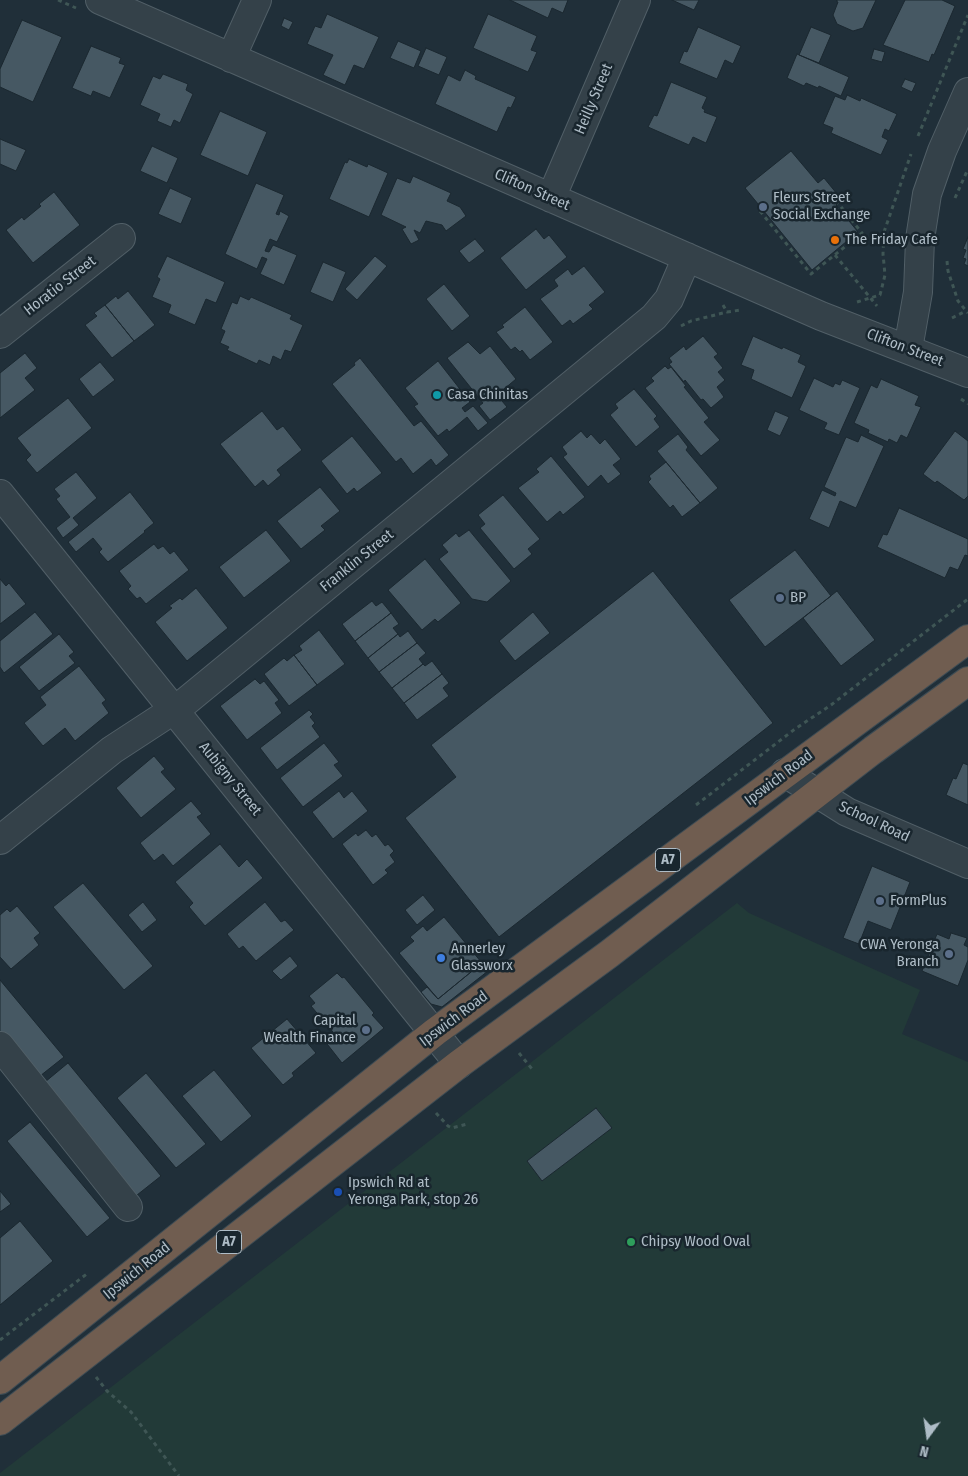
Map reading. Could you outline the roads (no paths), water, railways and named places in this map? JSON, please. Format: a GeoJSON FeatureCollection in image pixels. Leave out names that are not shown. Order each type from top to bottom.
{"type":"FeatureCollection","features":[{"type":"Feature","properties":{"kind":"highway","name":"Ipswich Road"},"geometry":{"type":"LineString","coordinates":[[0,1380],[435,1032],[968,639]]}},
{"type":"Feature","properties":{"kind":"highway","name":"A7"},"geometry":{"type":"LineString","coordinates":[[0,1421],[459,1064],[609,954],[872,750],[968,682]]}},
{"type":"Feature","properties":{"kind":"street","name":"Clifton Street"},"geometry":{"type":"LineString","coordinates":[[100,0],[821,316],[968,373]]}},
{"type":"Feature","properties":{"kind":"street"},"geometry":{"type":"LineString","coordinates":[[230,58],[257,0]]}},
{"type":"Feature","properties":{"kind":"street","name":"Heilly Street"},"geometry":{"type":"LineString","coordinates":[[551,198],[636,0]]}},
{"type":"Feature","properties":{"kind":"street"},"geometry":{"type":"LineString","coordinates":[[908,349],[918,292],[920,239],[927,194],[942,151],[968,92]]}},
{"type":"Feature","properties":{"kind":"street","name":"Horatio Street"},"geometry":{"type":"LineString","coordinates":[[0,334],[121,238]]}},
{"type":"Feature","properties":{"kind":"street","name":"Franklin Street"},"geometry":{"type":"LineString","coordinates":[[0,840],[112,750],[146,726],[175,710],[654,317],[669,299],[687,257]]}},
{"type":"Feature","properties":{"kind":"street","name":"Aubigny Street"},"geometry":{"type":"LineString","coordinates":[[0,494],[459,1064]]}},
{"type":"Feature","properties":{"kind":"street","name":"School Road"},"geometry":{"type":"LineString","coordinates":[[785,773],[847,812],[968,864]]}},
{"type":"Feature","properties":{"kind":"street"},"geometry":{"type":"LineString","coordinates":[[0,1046],[128,1208]]}},
{"type":"Feature","properties":{"kind":"place","name":"Fleurs Street Social Exchange"},"geometry":{"type":"Point","coordinates":[763,207]}},
{"type":"Feature","properties":{"kind":"place","name":"The Friday Cafe"},"geometry":{"type":"Point","coordinates":[835,240]}},
{"type":"Feature","properties":{"kind":"place","name":"Casa Chinitas"},"geometry":{"type":"Point","coordinates":[437,395]}},
{"type":"Feature","properties":{"kind":"place","name":"BP"},"geometry":{"type":"Point","coordinates":[780,598]}},
{"type":"Feature","properties":{"kind":"place","name":"FormPlus"},"geometry":{"type":"Point","coordinates":[880,901]}},
{"type":"Feature","properties":{"kind":"place","name":"CWA Yeronga Branch"},"geometry":{"type":"Point","coordinates":[949,954]}},
{"type":"Feature","properties":{"kind":"place","name":"Annerley Glassworx"},"geometry":{"type":"Point","coordinates":[441,958]}},
{"type":"Feature","properties":{"kind":"place","name":"Capital Wealth Finance"},"geometry":{"type":"Point","coordinates":[366,1030]}},
{"type":"Feature","properties":{"kind":"place","name":"Ipswich Rd at Yeronga Park, stop 26"},"geometry":{"type":"Point","coordinates":[338,1192]}},
{"type":"Feature","properties":{"kind":"place","name":"Chipsy Wood Oval"},"geometry":{"type":"Point","coordinates":[631,1242]}}]}
